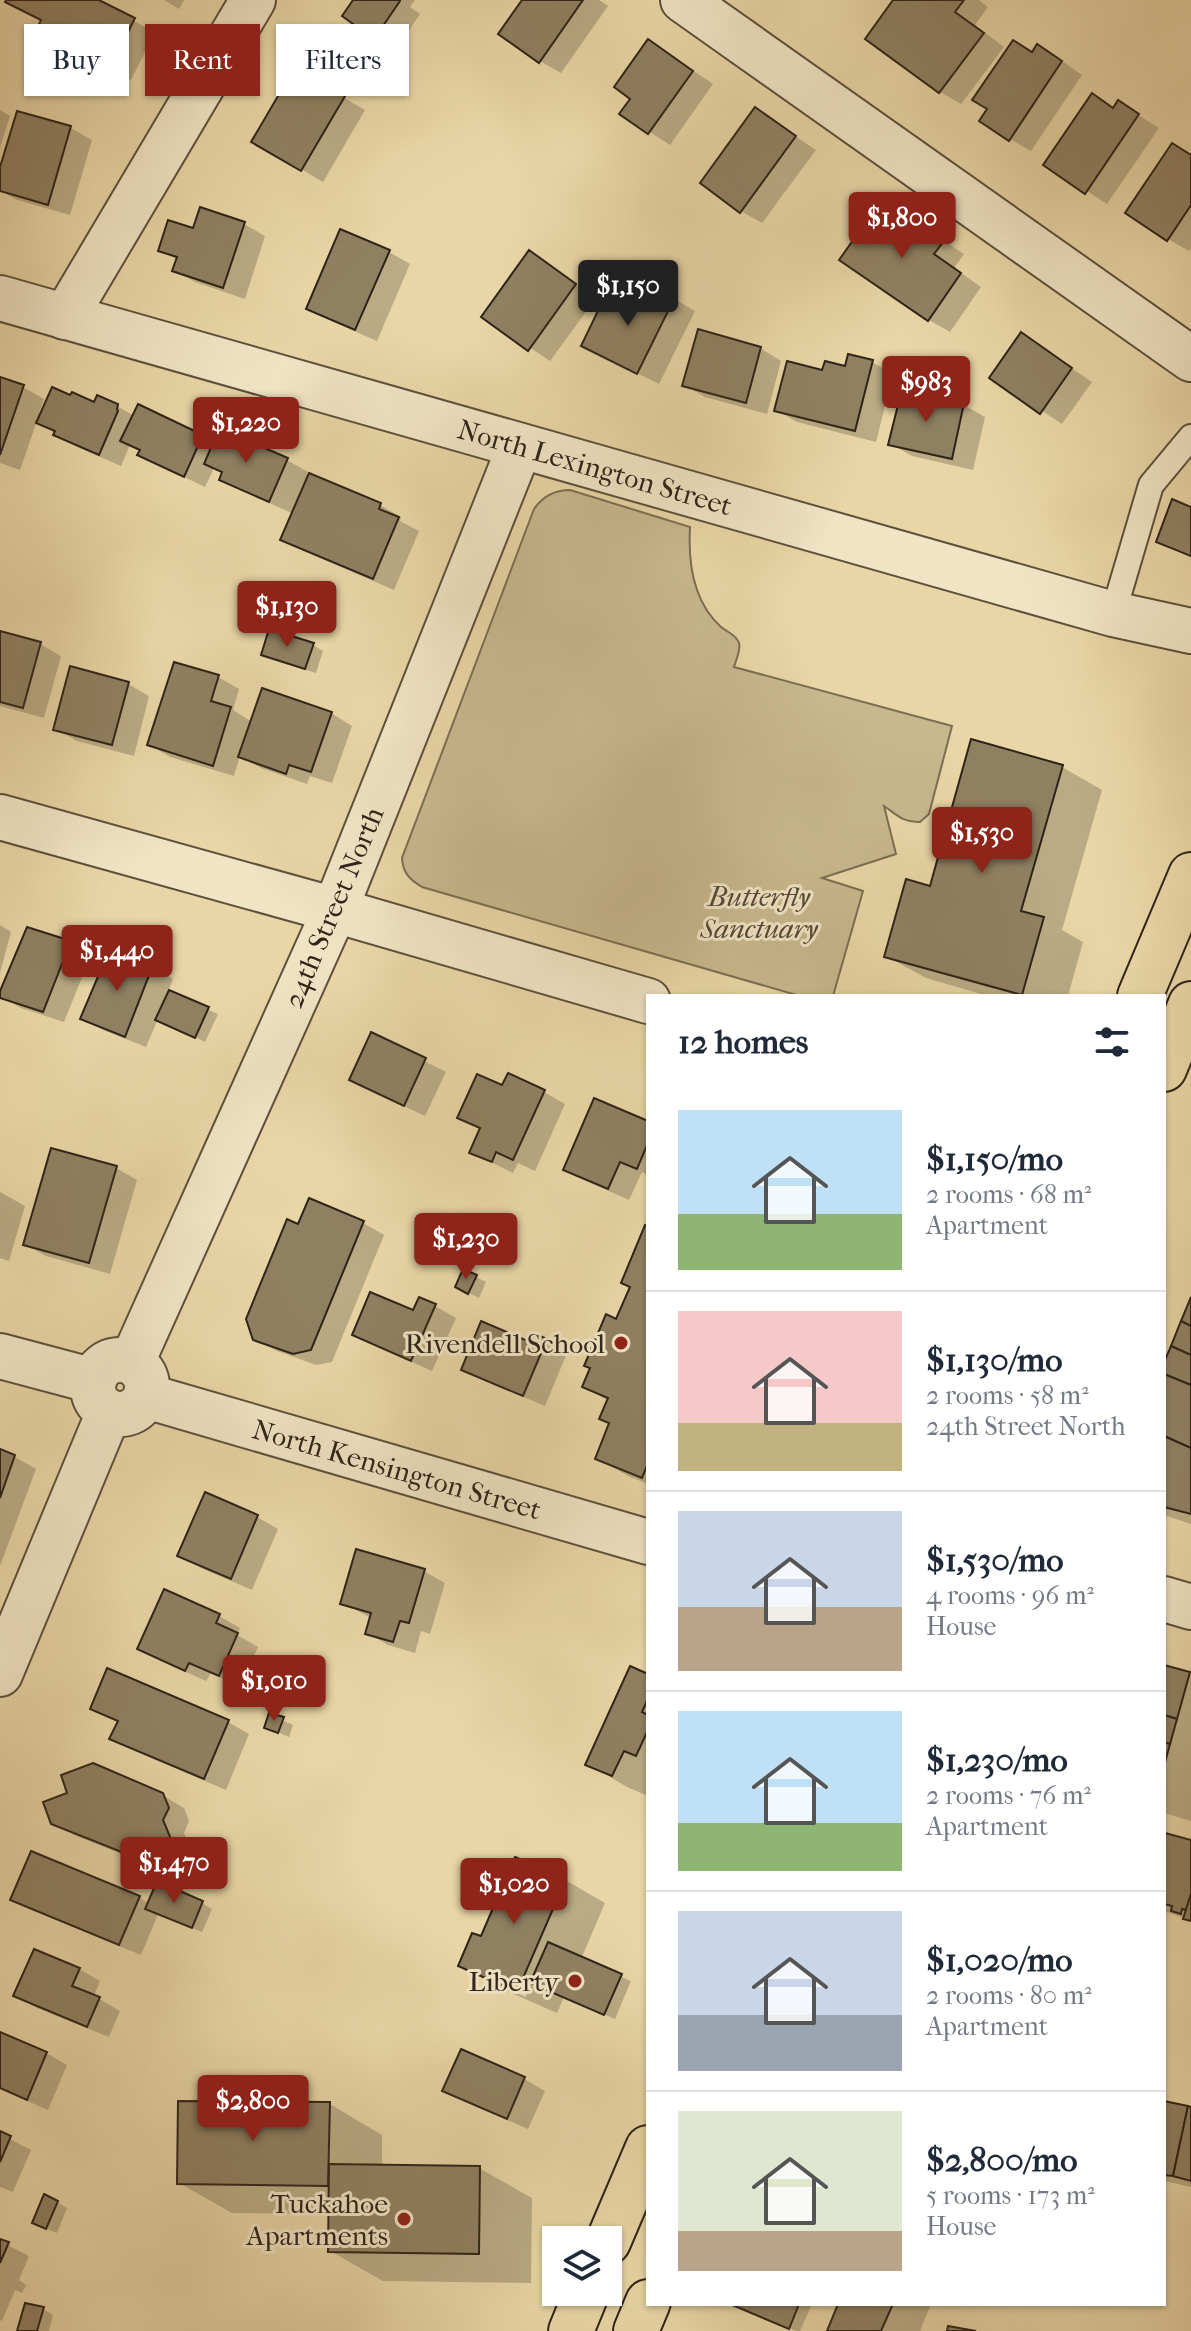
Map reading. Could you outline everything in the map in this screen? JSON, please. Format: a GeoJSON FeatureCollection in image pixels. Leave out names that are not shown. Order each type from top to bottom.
{"type":"FeatureCollection","features":[{"type":"Feature","properties":{"kind":"main road"},"geometry":{"type":"LineString","coordinates":[[1141,994],[1191,875]]}},
{"type":"Feature","properties":{"kind":"main road"},"geometry":{"type":"LineString","coordinates":[[1166,1064],[1191,1004]]}},
{"type":"Feature","properties":{"kind":"main road"},"geometry":{"type":"LineString","coordinates":[[615,2226],[646,2153]]}},
{"type":"Feature","properties":{"kind":"main road"},"geometry":{"type":"LineString","coordinates":[[571,2331],[581,2306]]}},
{"type":"Feature","properties":{"kind":"main road"},"geometry":{"type":"LineString","coordinates":[[636,2331],[646,2306]]}},
{"type":"Feature","properties":{"kind":"street"},"geometry":{"type":"LineString","coordinates":[[65,317],[253,0]]}},
{"type":"Feature","properties":{"kind":"street"},"geometry":{"type":"LineString","coordinates":[[683,0],[1191,359]]}},
{"type":"Feature","properties":{"kind":"street","name":"North Lexington Street"},"geometry":{"type":"LineString","coordinates":[[0,298],[1113,614],[1191,631]]}},
{"type":"Feature","properties":{"kind":"street","name":"24th Street North"},"geometry":{"type":"LineString","coordinates":[[0,1674],[120,1388],[335,910],[520,446]]}},
{"type":"Feature","properties":{"kind":"street"},"geometry":{"type":"LineString","coordinates":[[0,817],[646,1000]]}},
{"type":"Feature","properties":{"kind":"street","name":"North Kensington Street"},"geometry":{"type":"LineString","coordinates":[[0,1356],[646,1541]]}},
{"type":"Feature","properties":{"kind":"street"},"geometry":{"type":"LineString","coordinates":[[1166,1600],[1191,1607]]}},
{"type":"Feature","properties":{"kind":"lane"},"geometry":{"type":"LineString","coordinates":[[1113,614],[1151,485],[1191,437]]}},
{"type":"Feature","properties":{"kind":"green space","name":"Butterfly Sanctuary"},"geometry":{"type":"Polygon","coordinates":[[[570,490],[690,527],[691,567],[698,593],[711,616],[739,643],[734,667],[952,726],[929,814],[920,822],[909,821],[884,806],[896,854],[822,878],[863,891],[834,994],[793,994],[422,887],[405,872],[402,858],[534,509],[549,495],[570,490]]]}},
{"type":"Feature","properties":{"kind":"building"},"geometry":{"type":"Polygon","coordinates":[[[99,0],[135,18],[129,30],[129,24],[39,24],[41,20],[5,2],[99,0]]]}},
{"type":"Feature","properties":{"kind":"building"},"geometry":{"type":"Polygon","coordinates":[[[353,0],[400,0],[384,24],[353,24],[342,16],[353,0]]]}},
{"type":"Feature","properties":{"kind":"building"},"geometry":{"type":"Polygon","coordinates":[[[522,0],[583,0],[539,63],[498,34],[522,0]]]}},
{"type":"Feature","properties":{"kind":"building"},"geometry":{"type":"Polygon","coordinates":[[[893,0],[964,0],[955,12],[984,33],[939,93],[865,39],[893,0]]]}},
{"type":"Feature","properties":{"kind":"building"},"geometry":{"type":"Polygon","coordinates":[[[648,39],[693,71],[648,134],[619,114],[630,99],[614,87],[648,39]]]}},
{"type":"Feature","properties":{"kind":"building"},"geometry":{"type":"Polygon","coordinates":[[[1013,40],[1032,52],[1037,44],[1062,61],[1009,141],[979,121],[987,109],[972,100],[1013,40]]]}},
{"type":"Feature","properties":{"kind":"building"},"geometry":{"type":"Polygon","coordinates":[[[1092,93],[1113,108],[1118,100],[1139,114],[1085,194],[1043,165],[1092,93]]]}},
{"type":"Feature","properties":{"kind":"building"},"geometry":{"type":"Polygon","coordinates":[[[278,96],[345,96],[301,171],[251,142],[278,96]]]}},
{"type":"Feature","properties":{"kind":"building"},"geometry":{"type":"Polygon","coordinates":[[[755,107],[796,136],[740,213],[700,183],[755,107]]]}},
{"type":"Feature","properties":{"kind":"building"},"geometry":{"type":"Polygon","coordinates":[[[17,111],[71,126],[48,205],[0,191],[0,167],[17,111]]]}},
{"type":"Feature","properties":{"kind":"building"},"geometry":{"type":"Polygon","coordinates":[[[1172,143],[1191,155],[1191,205],[1167,241],[1125,213],[1172,143]]]}},
{"type":"Feature","properties":{"kind":"building"},"geometry":{"type":"Polygon","coordinates":[[[883,198],[944,241],[934,254],[961,273],[928,321],[839,260],[883,198]]]}},
{"type":"Feature","properties":{"kind":"building"},"geometry":{"type":"Polygon","coordinates":[[[200,207],[245,222],[223,288],[172,271],[177,257],[158,251],[168,220],[193,228],[200,207]]]}},
{"type":"Feature","properties":{"kind":"building"},"geometry":{"type":"Polygon","coordinates":[[[340,229],[390,250],[355,330],[306,309],[340,229]]]}},
{"type":"Feature","properties":{"kind":"building"},"geometry":{"type":"Polygon","coordinates":[[[529,250],[576,284],[528,351],[481,317],[529,250]]]}},
{"type":"Feature","properties":{"kind":"building"},"geometry":{"type":"Polygon","coordinates":[[[647,283],[675,297],[637,374],[581,346],[605,296],[634,310],[647,283]]]}},
{"type":"Feature","properties":{"kind":"building"},"geometry":{"type":"Polygon","coordinates":[[[698,329],[761,347],[746,403],[682,386],[698,329]]]}},
{"type":"Feature","properties":{"kind":"building"},"geometry":{"type":"Polygon","coordinates":[[[1021,332],[1072,368],[1040,414],[989,378],[1021,332]]]}},
{"type":"Feature","properties":{"kind":"building"},"geometry":{"type":"Polygon","coordinates":[[[848,354],[873,360],[855,431],[774,411],[787,361],[822,370],[825,361],[845,366],[848,354]]]}},
{"type":"Feature","properties":{"kind":"building"},"geometry":{"type":"Polygon","coordinates":[[[0,377],[24,385],[0,455],[0,377]]]}},
{"type":"Feature","properties":{"kind":"building"},"geometry":{"type":"Polygon","coordinates":[[[52,387],[94,402],[97,395],[118,404],[118,411],[99,455],[53,435],[55,431],[36,423],[52,387]]]}},
{"type":"Feature","properties":{"kind":"building"},"geometry":{"type":"Polygon","coordinates":[[[902,389],[964,403],[952,459],[888,445],[902,389]]]}},
{"type":"Feature","properties":{"kind":"building"},"geometry":{"type":"Polygon","coordinates":[[[138,404],[203,435],[184,477],[137,455],[140,450],[120,441],[138,404]]]}},
{"type":"Feature","properties":{"kind":"building"},"geometry":{"type":"Polygon","coordinates":[[[218,431],[288,458],[269,502],[219,480],[222,472],[204,464],[218,431]]]}},
{"type":"Feature","properties":{"kind":"building"},"geometry":{"type":"Polygon","coordinates":[[[309,473],[381,503],[379,509],[399,517],[373,579],[280,540],[309,473]]]}},
{"type":"Feature","properties":{"kind":"building"},"geometry":{"type":"Polygon","coordinates":[[[1172,499],[1191,507],[1191,556],[1156,542],[1172,499]]]}},
{"type":"Feature","properties":{"kind":"building"},"geometry":{"type":"Polygon","coordinates":[[[269,629],[314,643],[305,669],[261,655],[269,629]]]}},
{"type":"Feature","properties":{"kind":"building"},"geometry":{"type":"Polygon","coordinates":[[[0,631],[41,642],[23,708],[0,702],[0,631]]]}},
{"type":"Feature","properties":{"kind":"building"},"geometry":{"type":"Polygon","coordinates":[[[174,662],[219,675],[211,701],[231,707],[213,766],[147,745],[174,662]]]}},
{"type":"Feature","properties":{"kind":"building"},"geometry":{"type":"Polygon","coordinates":[[[70,666],[129,682],[112,745],[53,730],[70,666]]]}},
{"type":"Feature","properties":{"kind":"building"},"geometry":{"type":"Polygon","coordinates":[[[262,688],[332,712],[311,772],[289,765],[286,774],[238,757],[262,688]]]}},
{"type":"Feature","properties":{"kind":"building"},"geometry":{"type":"Polygon","coordinates":[[[971,739],[1063,765],[1021,911],[1044,917],[1022,994],[884,957],[906,879],[930,886],[971,739]]]}},
{"type":"Feature","properties":{"kind":"building"},"geometry":{"type":"Polygon","coordinates":[[[27,927],[71,941],[43,1012],[0,998],[0,991],[27,927]]]}},
{"type":"Feature","properties":{"kind":"building"},"geometry":{"type":"Polygon","coordinates":[[[110,948],[153,965],[125,1037],[80,1019],[110,948]]]}},
{"type":"Feature","properties":{"kind":"building"},"geometry":{"type":"Polygon","coordinates":[[[169,990],[209,1007],[195,1038],[155,1020],[169,990]]]}},
{"type":"Feature","properties":{"kind":"building"},"geometry":{"type":"Polygon","coordinates":[[[371,1032],[426,1058],[404,1106],[349,1080],[371,1032]]]}},
{"type":"Feature","properties":{"kind":"building"},"geometry":{"type":"Polygon","coordinates":[[[508,1073],[545,1090],[513,1160],[496,1152],[492,1162],[469,1153],[480,1128],[457,1118],[477,1074],[502,1085],[508,1073]]]}},
{"type":"Feature","properties":{"kind":"building"},"geometry":{"type":"Polygon","coordinates":[[[594,1098],[646,1120],[646,1148],[637,1169],[620,1162],[608,1189],[563,1170],[594,1098]]]}},
{"type":"Feature","properties":{"kind":"building"},"geometry":{"type":"Polygon","coordinates":[[[51,1148],[117,1166],[89,1263],[23,1245],[51,1148]]]}},
{"type":"Feature","properties":{"kind":"building"},"geometry":{"type":"Polygon","coordinates":[[[309,1198],[364,1221],[311,1350],[293,1354],[253,1340],[246,1319],[287,1219],[298,1224],[309,1198]]]}},
{"type":"Feature","properties":{"kind":"building","name":"Rivendell School"},"geometry":{"type":"Polygon","coordinates":[[[645,1225],[646,1468],[642,1478],[595,1459],[609,1423],[599,1419],[608,1398],[582,1387],[590,1368],[584,1366],[606,1314],[616,1319],[630,1287],[621,1283],[645,1225]]]}},
{"type":"Feature","properties":{"kind":"building"},"geometry":{"type":"Polygon","coordinates":[[[463,1269],[477,1275],[468,1294],[455,1287],[463,1269]]]}},
{"type":"Feature","properties":{"kind":"building"},"geometry":{"type":"Polygon","coordinates":[[[370,1292],[413,1310],[419,1297],[436,1304],[411,1361],[352,1335],[370,1292]]]}},
{"type":"Feature","properties":{"kind":"building"},"geometry":{"type":"Polygon","coordinates":[[[1191,1297],[1191,1326],[1181,1321],[1191,1297]]]}},
{"type":"Feature","properties":{"kind":"building"},"geometry":{"type":"Polygon","coordinates":[[[481,1321],[530,1342],[534,1333],[547,1339],[523,1396],[461,1370],[481,1321]]]}},
{"type":"Feature","properties":{"kind":"building"},"geometry":{"type":"Polygon","coordinates":[[[1181,1321],[1191,1326],[1191,1355],[1171,1346],[1181,1321]]]}},
{"type":"Feature","properties":{"kind":"building"},"geometry":{"type":"Polygon","coordinates":[[[1171,1346],[1191,1355],[1191,1385],[1166,1375],[1166,1357],[1171,1346]]]}},
{"type":"Feature","properties":{"kind":"building"},"geometry":{"type":"Polygon","coordinates":[[[1166,1375],[1191,1385],[1191,1448],[1166,1437],[1166,1375]]]}},
{"type":"Feature","properties":{"kind":"building"},"geometry":{"type":"Polygon","coordinates":[[[1166,1437],[1191,1448],[1191,1514],[1166,1508],[1166,1437]]]}},
{"type":"Feature","properties":{"kind":"building"},"geometry":{"type":"Polygon","coordinates":[[[0,1449],[15,1455],[0,1498],[0,1449]]]}},
{"type":"Feature","properties":{"kind":"building"},"geometry":{"type":"Polygon","coordinates":[[[205,1492],[258,1515],[231,1579],[177,1556],[205,1492]]]}},
{"type":"Feature","properties":{"kind":"building"},"geometry":{"type":"Polygon","coordinates":[[[356,1549],[425,1569],[409,1623],[400,1621],[393,1642],[365,1634],[371,1613],[340,1604],[356,1549]]]}},
{"type":"Feature","properties":{"kind":"building"},"geometry":{"type":"Polygon","coordinates":[[[164,1589],[220,1614],[216,1623],[238,1633],[219,1676],[189,1663],[185,1671],[137,1649],[164,1589]]]}},
{"type":"Feature","properties":{"kind":"building"},"geometry":{"type":"Polygon","coordinates":[[[630,1666],[646,1673],[646,1703],[642,1712],[646,1714],[646,1734],[636,1756],[624,1751],[612,1776],[585,1765],[630,1666]]]}},
{"type":"Feature","properties":{"kind":"building"},"geometry":{"type":"Polygon","coordinates":[[[1166,1666],[1190,1672],[1177,1719],[1166,1716],[1166,1666]]]}},
{"type":"Feature","properties":{"kind":"building"},"geometry":{"type":"Polygon","coordinates":[[[107,1668],[229,1720],[204,1779],[109,1739],[118,1721],[90,1709],[107,1668]]]}},
{"type":"Feature","properties":{"kind":"building"},"geometry":{"type":"Polygon","coordinates":[[[269,1713],[284,1717],[278,1733],[264,1728],[269,1713]]]}},
{"type":"Feature","properties":{"kind":"building"},"geometry":{"type":"Polygon","coordinates":[[[1166,1716],[1177,1719],[1170,1744],[1166,1743],[1166,1716]]]}},
{"type":"Feature","properties":{"kind":"building"},"geometry":{"type":"Polygon","coordinates":[[[93,1763],[163,1793],[169,1808],[163,1820],[171,1839],[129,1855],[51,1824],[43,1802],[67,1793],[61,1775],[93,1763]]]}},
{"type":"Feature","properties":{"kind":"building"},"geometry":{"type":"Polygon","coordinates":[[[1166,1833],[1191,1840],[1191,1894],[1186,1910],[1182,1909],[1181,1914],[1171,1911],[1172,1906],[1166,1904],[1166,1833]]]}},
{"type":"Feature","properties":{"kind":"building"},"geometry":{"type":"Polygon","coordinates":[[[31,1851],[140,1896],[119,1945],[10,1900],[31,1851]]]}},
{"type":"Feature","properties":{"kind":"building"},"geometry":{"type":"Polygon","coordinates":[[[515,1857],[566,1879],[517,1992],[458,1966],[472,1933],[481,1936],[515,1857]]]}},
{"type":"Feature","properties":{"kind":"building"},"geometry":{"type":"Polygon","coordinates":[[[157,1881],[203,1901],[192,1928],[145,1909],[157,1881]]]}},
{"type":"Feature","properties":{"kind":"building"},"geometry":{"type":"Polygon","coordinates":[[[1191,1894],[1191,1921],[1183,1919],[1191,1894]]]}},
{"type":"Feature","properties":{"kind":"building"},"geometry":{"type":"Polygon","coordinates":[[[548,1942],[622,1974],[604,2015],[530,1983],[548,1942]]]}},
{"type":"Feature","properties":{"kind":"building"},"geometry":{"type":"Polygon","coordinates":[[[34,1949],[80,1968],[72,1986],[100,1997],[87,2027],[13,1996],[34,1949]]]}},
{"type":"Feature","properties":{"kind":"building"},"geometry":{"type":"Polygon","coordinates":[[[0,2032],[47,2052],[27,2100],[0,2088],[0,2032]]]}},
{"type":"Feature","properties":{"kind":"building"},"geometry":{"type":"Polygon","coordinates":[[[461,2049],[525,2077],[507,2119],[442,2091],[461,2049]]]}},
{"type":"Feature","properties":{"kind":"building","name":"Tuckahoe Apartments"},"geometry":{"type":"Polygon","coordinates":[[[178,2101],[330,2102],[328,2186],[177,2184],[178,2101]]]}},
{"type":"Feature","properties":{"kind":"building"},"geometry":{"type":"Polygon","coordinates":[[[1166,2101],[1188,2106],[1173,2176],[1166,2175],[1166,2101]]]}},
{"type":"Feature","properties":{"kind":"building"},"geometry":{"type":"Polygon","coordinates":[[[1188,2106],[1191,2107],[1191,2181],[1173,2176],[1188,2106]]]}},
{"type":"Feature","properties":{"kind":"building"},"geometry":{"type":"Polygon","coordinates":[[[0,2131],[11,2136],[0,2162],[0,2131]]]}},
{"type":"Feature","properties":{"kind":"building","name":"Tuckahoe Apartments"},"geometry":{"type":"Polygon","coordinates":[[[329,2164],[480,2166],[479,2254],[328,2252],[329,2164]]]}},
{"type":"Feature","properties":{"kind":"building"},"geometry":{"type":"Polygon","coordinates":[[[44,2194],[58,2201],[46,2229],[32,2223],[44,2194]]]}},
{"type":"Feature","properties":{"kind":"building"},"geometry":{"type":"Polygon","coordinates":[[[0,2239],[9,2242],[0,2263],[0,2239]]]}},
{"type":"Feature","properties":{"kind":"building"},"geometry":{"type":"Polygon","coordinates":[[[25,2303],[44,2307],[37,2331],[17,2331],[25,2303]]]}},
{"type":"Feature","properties":{"kind":"building"},"geometry":{"type":"Polygon","coordinates":[[[735,2306],[798,2306],[789,2329],[735,2306]]]}},
{"type":"Feature","properties":{"kind":"building"},"geometry":{"type":"Polygon","coordinates":[[[837,2306],[892,2306],[881,2331],[827,2331],[837,2306]]]}},
{"type":"Feature","properties":{"kind":"building"},"geometry":{"type":"Polygon","coordinates":[[[948,2326],[976,2331],[947,2331],[948,2326]]]}},
{"type":"Feature","properties":{"kind":"place","name":"Rivendell School"},"geometry":{"type":"Point","coordinates":[621,1343]}},
{"type":"Feature","properties":{"kind":"place","name":"Liberty"},"geometry":{"type":"Point","coordinates":[575,1981]}},
{"type":"Feature","properties":{"kind":"place","name":"Tuckahoe Apartments"},"geometry":{"type":"Point","coordinates":[404,2219]}}]}
